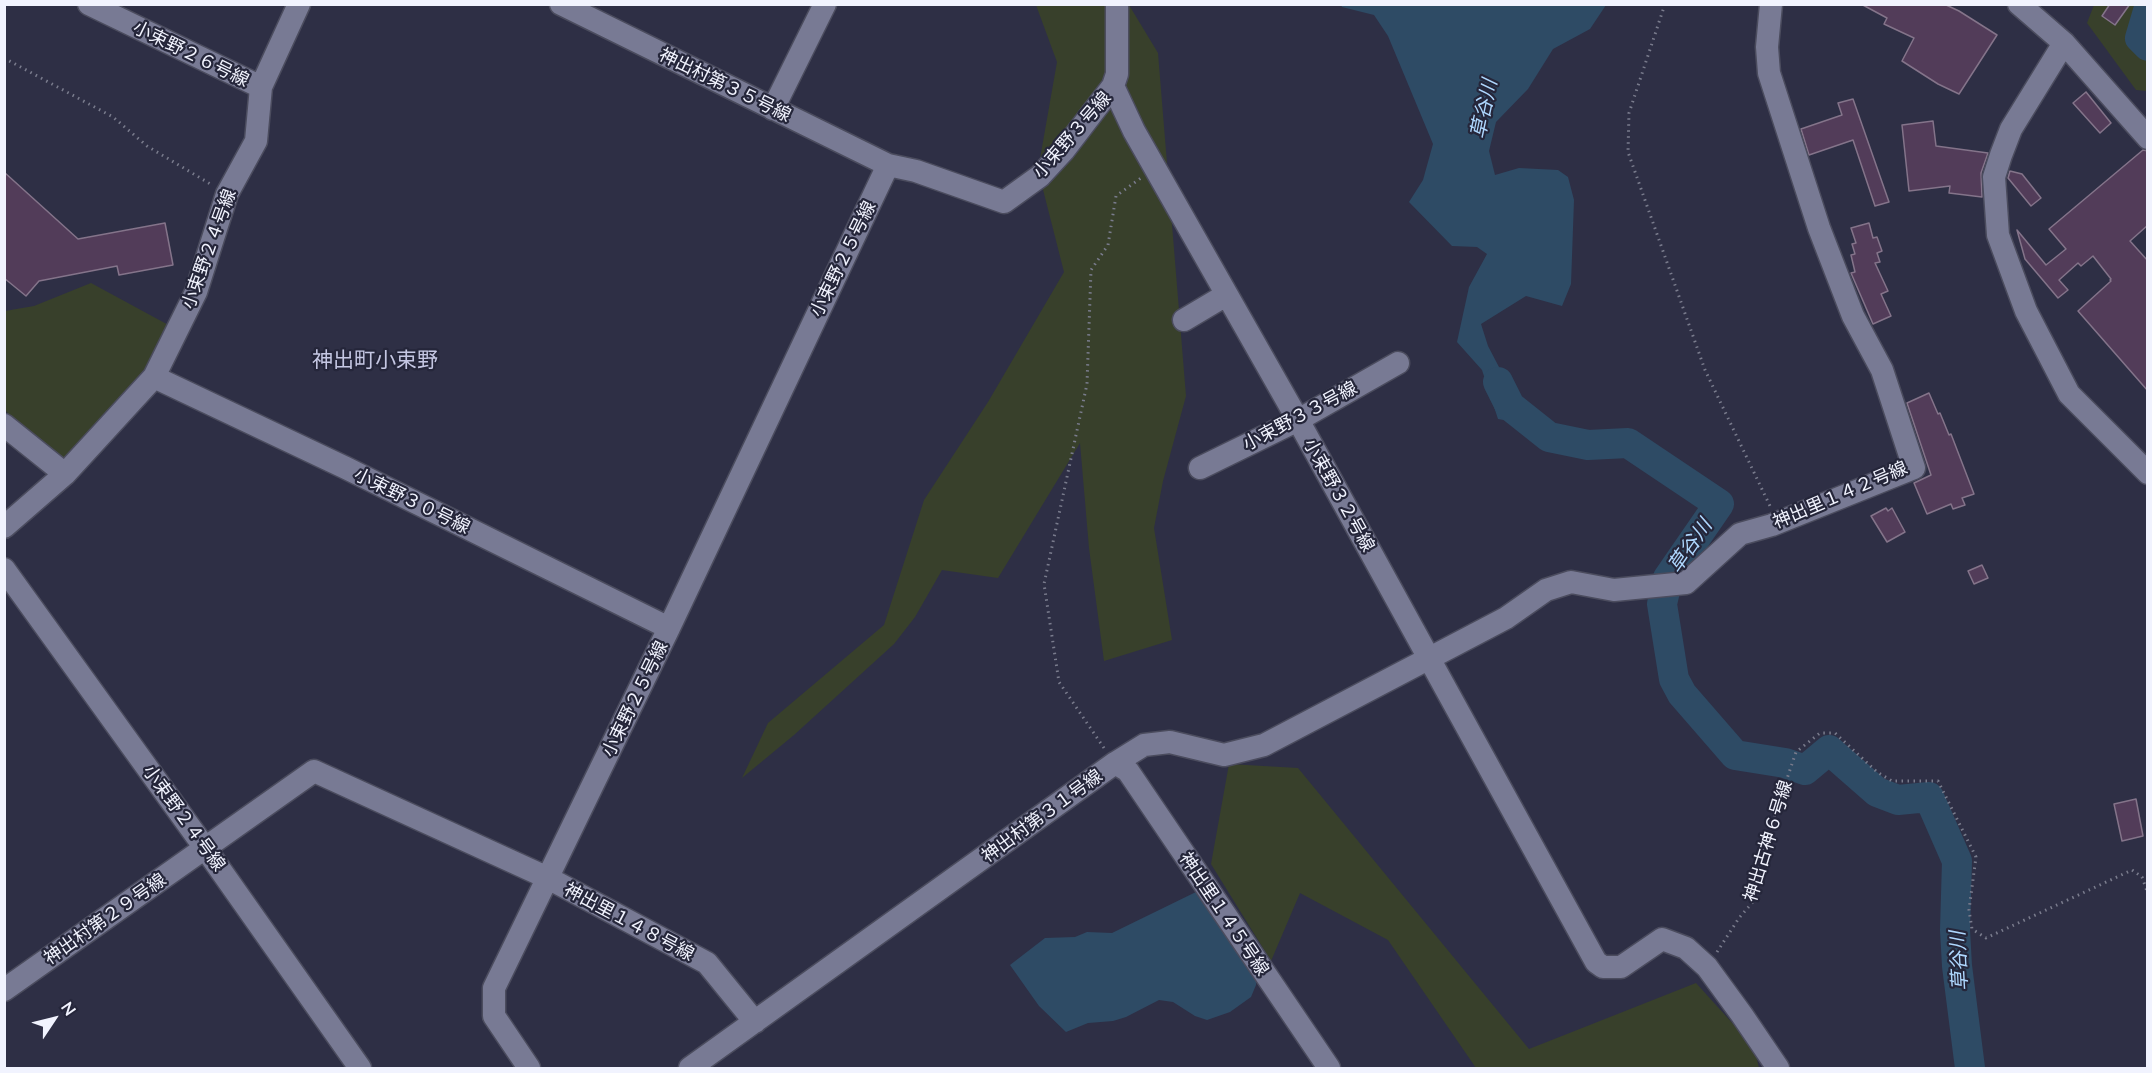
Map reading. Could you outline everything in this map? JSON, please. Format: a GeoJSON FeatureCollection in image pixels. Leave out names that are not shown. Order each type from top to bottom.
{"type":"FeatureCollection","features":[{"type":"Feature","properties":{"kind":"street","name":"小束野２６号線"},"geometry":{"type":"LineString","coordinates":[[89,4],[261,87]]}},
{"type":"Feature","properties":{"kind":"street","name":"小束野２４号線"},"geometry":{"type":"LineString","coordinates":[[4,527],[65,474],[154,377],[196,292],[227,194],[256,141],[261,87],[299,4]]}},
{"type":"Feature","properties":{"kind":"street","name":"神出村第３５号線"},"geometry":{"type":"LineString","coordinates":[[561,4],[888,165]]}},
{"type":"Feature","properties":{"kind":"street"},"geometry":{"type":"LineString","coordinates":[[773,109],[825,4]]}},
{"type":"Feature","properties":{"kind":"street","name":"小束野３号線"},"geometry":{"type":"LineString","coordinates":[[888,165],[915,171],[1004,202],[1040,176],[1064,150],[1113,86],[1117,74],[1117,4]]}},
{"type":"Feature","properties":{"kind":"street","name":"神出里１４２号線"},"geometry":{"type":"LineString","coordinates":[[1429,658],[1506,618],[1546,590],[1571,582],[1614,590],[1686,583],[1740,534],[1772,525],[1914,468],[1882,370],[1853,316],[1819,228],[1769,74],[1767,47],[1771,4]]}},
{"type":"Feature","properties":{"kind":"street"},"geometry":{"type":"LineString","coordinates":[[2019,4],[2064,43],[2143,133]]}},
{"type":"Feature","properties":{"kind":"street"},"geometry":{"type":"LineString","coordinates":[[2064,43],[2011,129],[2001,155],[1994,177],[1998,235],[2026,311],[2070,394],[2148,472]]}},
{"type":"Feature","properties":{"kind":"street","name":"小束野３２号線"},"geometry":{"type":"LineString","coordinates":[[1113,86],[1154,168],[1298,420],[1596,962],[1603,967],[1622,967],[1662,939],[1686,948],[1707,967]]}},
{"type":"Feature","properties":{"kind":"street","name":"小束野２５号線"},"geometry":{"type":"LineString","coordinates":[[529,1068],[494,1016],[494,988],[669,628],[888,165]]}},
{"type":"Feature","properties":{"kind":"street"},"geometry":{"type":"LineString","coordinates":[[1184,320],[1226,295]]}},
{"type":"Feature","properties":{"kind":"street","name":"小束野３３号線"},"geometry":{"type":"LineString","coordinates":[[1200,468],[1298,420],[1398,363]]}},
{"type":"Feature","properties":{"kind":"street","name":"小束野３０号線"},"geometry":{"type":"LineString","coordinates":[[154,377],[346,468],[669,628]]}},
{"type":"Feature","properties":{"kind":"street"},"geometry":{"type":"LineString","coordinates":[[4,425],[65,474]]}},
{"type":"Feature","properties":{"kind":"street","name":"小束野２４号線"},"geometry":{"type":"LineString","coordinates":[[4,569],[360,1068]]}},
{"type":"Feature","properties":{"kind":"street","name":"神出村第３１号線"},"geometry":{"type":"LineString","coordinates":[[699,1066],[755,1023],[1144,745],[1170,742],[1224,755],[1264,745],[1429,658]]}},
{"type":"Feature","properties":{"kind":"street","name":"神出里１４５号線"},"geometry":{"type":"LineString","coordinates":[[1115,764],[1128,771],[1329,1068]]}},
{"type":"Feature","properties":{"kind":"street"},"geometry":{"type":"LineString","coordinates":[[205,848],[314,771],[548,878]]}},
{"type":"Feature","properties":{"kind":"street","name":"神出村第２９号線"},"geometry":{"type":"LineString","coordinates":[[4,990],[205,848]]}},
{"type":"Feature","properties":{"kind":"street","name":"神出里１４８号線"},"geometry":{"type":"LineString","coordinates":[[548,878],[707,963],[755,1023]]}},
{"type":"Feature","properties":{"kind":"street"},"geometry":{"type":"LineString","coordinates":[[1707,967],[1778,1068]]}},
{"type":"Feature","properties":{"kind":"path"},"geometry":{"type":"LineString","coordinates":[[1665,4],[1629,113],[1628,152],[1705,370],[1770,505],[1772,525]]}},
{"type":"Feature","properties":{"kind":"path"},"geometry":{"type":"LineString","coordinates":[[4,58],[113,117],[147,146],[227,194]]}},
{"type":"Feature","properties":{"kind":"path"},"geometry":{"type":"LineString","coordinates":[[1115,764],[1059,682],[1044,584],[1087,384],[1091,270],[1108,245],[1116,196],[1154,168]]}},
{"type":"Feature","properties":{"kind":"path","name":"神出古神６号線"},"geometry":{"type":"LineString","coordinates":[[1707,967],[1739,918],[1752,903],[1761,856],[1796,752],[1820,733],[1835,733],[1876,772],[1892,781],[1938,781],[1976,857],[1969,910],[1972,929],[1986,938],[2132,870],[2142,877],[2148,894]]}},
{"type":"Feature","properties":{"kind":"green space"},"geometry":{"type":"Polygon","coordinates":[[[1036,5],[1129,5],[1158,53],[1186,396],[1163,481],[1154,528],[1172,640],[1104,661],[1089,548],[1080,443],[998,578],[942,570],[915,617],[894,644],[794,735],[742,778],[768,723],[884,625],[924,500],[988,402],[1064,272],[1038,170],[1057,62],[1036,5]]]}},
{"type":"Feature","properties":{"kind":"green space"},"geometry":{"type":"Polygon","coordinates":[[[2094,5],[2147,5],[2147,91],[2136,90],[2087,23],[2094,5]]]}},
{"type":"Feature","properties":{"kind":"green space"},"geometry":{"type":"Polygon","coordinates":[[[91,283],[174,328],[149,375],[68,465],[33,441],[5,410],[5,311],[34,306],[91,283]]]}},
{"type":"Feature","properties":{"kind":"green space"},"geometry":{"type":"Polygon","coordinates":[[[1229,764],[1298,768],[1529,1049],[1696,983],[1754,1047],[1759,1068],[1476,1068],[1388,940],[1300,893],[1271,961],[1211,864],[1229,764]]]}},
{"type":"Feature","properties":{"kind":"water"},"geometry":{"type":"Polygon","coordinates":[[[1341,5],[1606,5],[1590,29],[1553,49],[1528,89],[1496,122],[1489,151],[1495,175],[1519,168],[1558,170],[1568,177],[1574,200],[1571,284],[1562,306],[1526,296],[1481,324],[1488,346],[1522,411],[1521,423],[1498,419],[1482,370],[1457,342],[1469,287],[1487,254],[1477,247],[1452,246],[1409,202],[1423,180],[1433,144],[1388,36],[1374,15],[1341,5]]]}},
{"type":"Feature","properties":{"kind":"water"},"geometry":{"type":"Polygon","coordinates":[[[1198,891],[1257,973],[1256,985],[1251,997],[1230,1012],[1207,1020],[1195,1016],[1173,1002],[1159,1000],[1126,1017],[1113,1021],[1088,1023],[1066,1032],[1039,1006],[1010,965],[1045,938],[1075,937],[1087,932],[1112,933],[1198,891]]]}},
{"type":"Feature","properties":{"kind":"building"},"geometry":{"type":"Polygon","coordinates":[[[1861,4],[1944,4],[1997,35],[1959,94],[1938,84],[1902,61],[1914,38],[1884,24],[1887,18],[1861,4]]]}},
{"type":"Feature","properties":{"kind":"building"},"geometry":{"type":"Polygon","coordinates":[[[2110,4],[2130,4],[2115,25],[2102,16],[2110,4]]]}},
{"type":"Feature","properties":{"kind":"building"},"geometry":{"type":"Polygon","coordinates":[[[2086,92],[2111,123],[2100,133],[2073,103],[2086,92]]]}},
{"type":"Feature","properties":{"kind":"building"},"geometry":{"type":"Polygon","coordinates":[[[1853,99],[1889,202],[1875,206],[1853,140],[1809,155],[1801,129],[1842,115],[1838,103],[1853,99]]]}},
{"type":"Feature","properties":{"kind":"building"},"geometry":{"type":"Polygon","coordinates":[[[1933,121],[1936,146],[1988,153],[1981,173],[1982,197],[1949,193],[1950,186],[1909,191],[1902,125],[1933,121]]]}},
{"type":"Feature","properties":{"kind":"building"},"geometry":{"type":"Polygon","coordinates":[[[2143,150],[2148,151],[2148,225],[2130,241],[2148,261],[2148,391],[2078,311],[2111,281],[2093,256],[2081,266],[2078,263],[2059,280],[2068,290],[2058,298],[2025,259],[2017,230],[2046,265],[2066,249],[2049,229],[2143,150]]]}},
{"type":"Feature","properties":{"kind":"building"},"geometry":{"type":"Polygon","coordinates":[[[2010,171],[2022,174],[2041,198],[2031,206],[2008,178],[2010,171]]]}},
{"type":"Feature","properties":{"kind":"building"},"geometry":{"type":"Polygon","coordinates":[[[4,172],[78,239],[165,223],[173,265],[119,275],[117,266],[39,281],[26,296],[4,278],[4,172]]]}},
{"type":"Feature","properties":{"kind":"building"},"geometry":{"type":"Polygon","coordinates":[[[1869,223],[1873,238],[1877,237],[1882,251],[1877,253],[1880,262],[1875,263],[1888,291],[1881,294],[1891,316],[1873,324],[1851,273],[1855,272],[1851,255],[1855,254],[1852,244],[1856,243],[1851,228],[1869,223]]]}},
{"type":"Feature","properties":{"kind":"building"},"geometry":{"type":"Polygon","coordinates":[[[1929,393],[1949,435],[1951,434],[1974,494],[1962,498],[1965,505],[1953,509],[1951,504],[1927,514],[1914,483],[1931,475],[1907,403],[1929,393]]]}},
{"type":"Feature","properties":{"kind":"building"},"geometry":{"type":"Polygon","coordinates":[[[1886,508],[1888,511],[1892,508],[1905,532],[1887,542],[1871,516],[1886,508]]]}},
{"type":"Feature","properties":{"kind":"building"},"geometry":{"type":"Polygon","coordinates":[[[1982,565],[1988,578],[1974,584],[1968,571],[1982,565]]]}},
{"type":"Feature","properties":{"kind":"building"},"geometry":{"type":"Polygon","coordinates":[[[2136,799],[2143,836],[2122,841],[2114,804],[2136,799]]]}},
{"type":"Feature","properties":{"kind":"waterway","name":"草谷川"},"geometry":{"type":"LineString","coordinates":[[2148,11],[2140,38],[2148,46]]}},
{"type":"Feature","properties":{"kind":"waterway","name":"草谷川"},"geometry":{"type":"LineString","coordinates":[[1498,382],[1510,406],[1549,437],[1588,445],[1628,443],[1719,504],[1668,578],[1662,604],[1674,679],[1682,694],[1735,755],[1785,763],[1805,770],[1829,750],[1877,792],[1898,800],[1929,797],[1957,861],[1955,930],[1957,966],[1970,1068]]}},
{"type":"Feature","properties":{"kind":"district","name":"神出町小束野"},"geometry":{"type":"Point","coordinates":[375,360]}}]}
